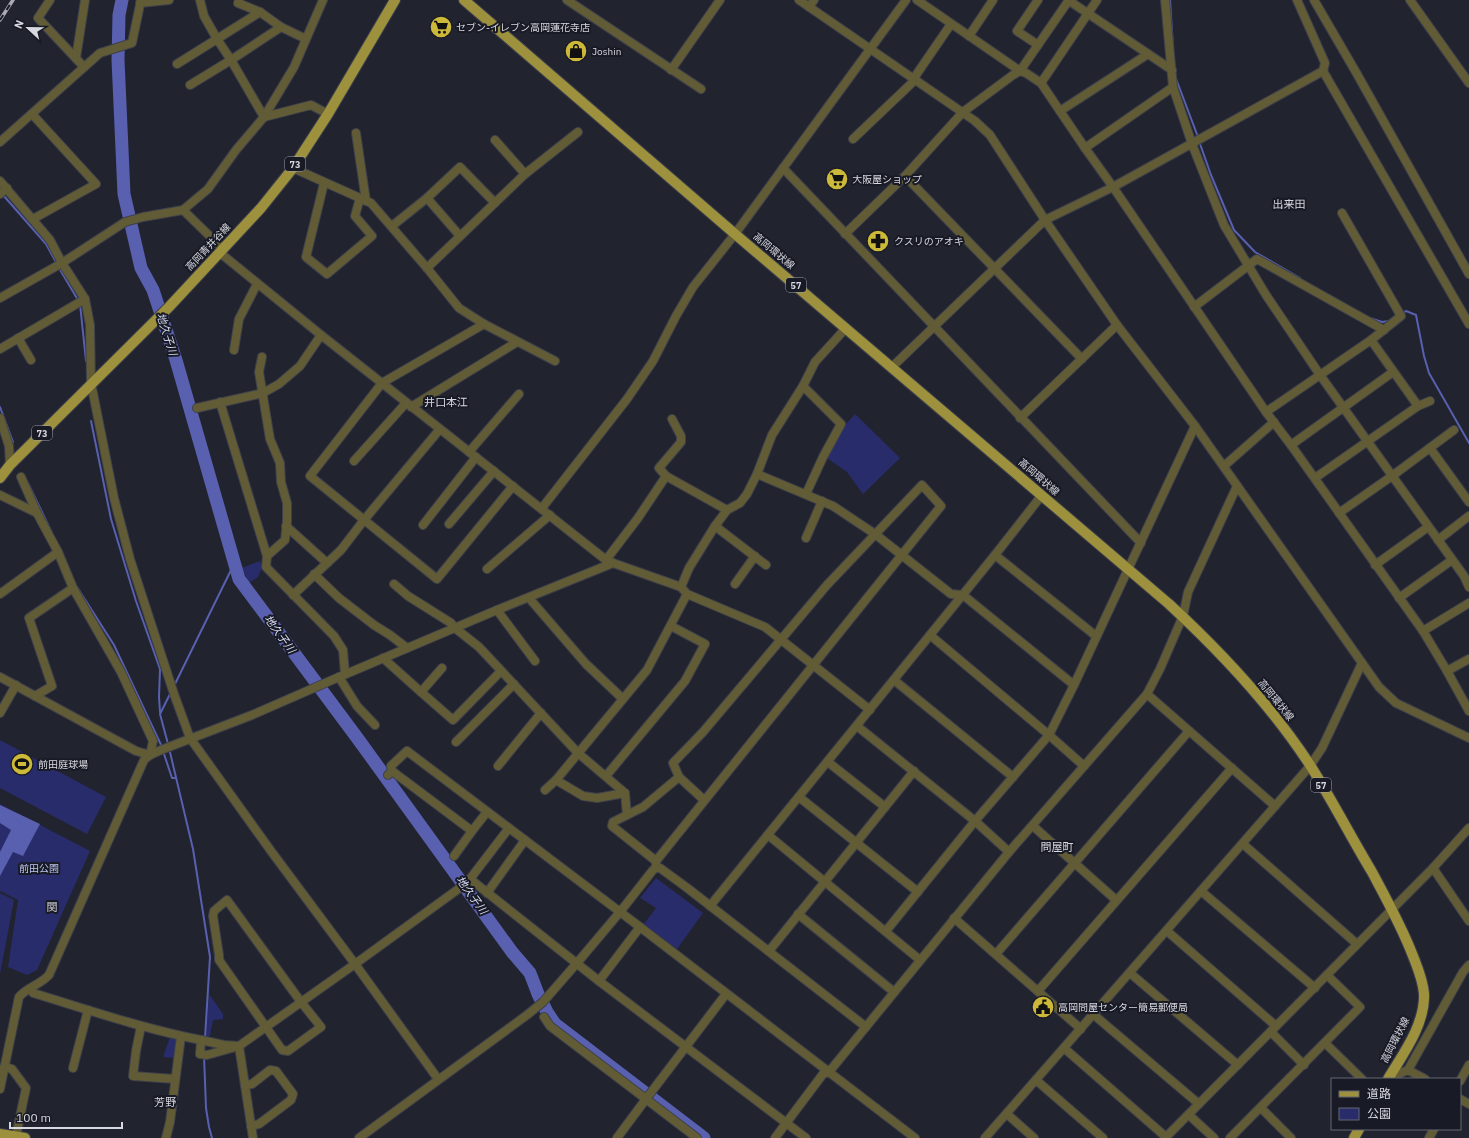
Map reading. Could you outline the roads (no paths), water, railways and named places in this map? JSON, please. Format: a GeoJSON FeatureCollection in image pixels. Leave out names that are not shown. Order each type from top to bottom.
{"type":"FeatureCollection","features":[{"type":"Feature","properties":{"kind":"main road","name":"高岡青井谷線"},"geometry":{"type":"LineString","coordinates":[[0,478],[10,465],[168,308],[261,208],[293,168],[328,114],[394,0]]}},
{"type":"Feature","properties":{"kind":"main road","name":"高岡環状線"},"geometry":{"type":"LineString","coordinates":[[464,0],[735,234],[1183,616],[1220,653],[1275,716],[1310,766],[1392,908],[1422,979],[1424,995],[1422,1011],[1416,1031],[1388,1078]]}},
{"type":"Feature","properties":{"kind":"main road"},"geometry":{"type":"LineString","coordinates":[[0,1134],[21,1137]]}},
{"type":"Feature","properties":{"kind":"street"},"geometry":{"type":"LineString","coordinates":[[50,0],[38,18],[84,67]]}},
{"type":"Feature","properties":{"kind":"street"},"geometry":{"type":"LineString","coordinates":[[76,58],[85,0]]}},
{"type":"Feature","properties":{"kind":"street"},"geometry":{"type":"LineString","coordinates":[[0,142],[100,53],[132,43],[140,1],[169,0]]}},
{"type":"Feature","properties":{"kind":"street"},"geometry":{"type":"LineString","coordinates":[[200,0],[204,16],[264,116]]}},
{"type":"Feature","properties":{"kind":"street"},"geometry":{"type":"LineString","coordinates":[[239,0],[238,3],[260,12],[281,27],[306,40]]}},
{"type":"Feature","properties":{"kind":"street"},"geometry":{"type":"LineString","coordinates":[[0,298],[59,264],[125,222],[183,210],[208,189],[236,150],[264,116],[294,68],[323,0]]}},
{"type":"Feature","properties":{"kind":"street"},"geometry":{"type":"LineString","coordinates":[[567,0],[701,89]]}},
{"type":"Feature","properties":{"kind":"street"},"geometry":{"type":"LineString","coordinates":[[671,70],[720,0]]}},
{"type":"Feature","properties":{"kind":"street"},"geometry":{"type":"LineString","coordinates":[[799,0],[812,3],[871,48],[963,112],[990,135],[1045,220],[1117,325],[1224,466],[1379,687],[1396,703],[1469,738]]}},
{"type":"Feature","properties":{"kind":"street"},"geometry":{"type":"LineString","coordinates":[[542,508],[627,399],[653,361],[693,287],[735,234],[906,0]]}},
{"type":"Feature","properties":{"kind":"street"},"geometry":{"type":"LineString","coordinates":[[917,0],[1020,72],[1026,73],[1041,83],[1085,148],[1114,187],[1266,412],[1291,445],[1422,631],[1447,671],[1469,711]]}},
{"type":"Feature","properties":{"kind":"street"},"geometry":{"type":"LineString","coordinates":[[969,36],[993,0]]}},
{"type":"Feature","properties":{"kind":"street"},"geometry":{"type":"LineString","coordinates":[[1038,0],[1017,31],[1038,45]]}},
{"type":"Feature","properties":{"kind":"street"},"geometry":{"type":"LineString","coordinates":[[845,234],[905,176],[963,112],[1013,75],[1020,72],[1069,0],[1172,70]]}},
{"type":"Feature","properties":{"kind":"street"},"geometry":{"type":"LineString","coordinates":[[1041,83],[1097,0]]}},
{"type":"Feature","properties":{"kind":"street"},"geometry":{"type":"LineString","coordinates":[[1165,0],[1173,87],[1192,144],[1224,225],[1244,261],[1249,266],[1266,295],[1320,375],[1464,576],[1469,587]]}},
{"type":"Feature","properties":{"kind":"street"},"geometry":{"type":"LineString","coordinates":[[892,367],[1045,220],[1114,187],[1323,70],[1325,63],[1297,0]]}},
{"type":"Feature","properties":{"kind":"street"},"geometry":{"type":"LineString","coordinates":[[1314,0],[1469,274]]}},
{"type":"Feature","properties":{"kind":"street"},"geometry":{"type":"LineString","coordinates":[[1410,0],[1469,83]]}},
{"type":"Feature","properties":{"kind":"street"},"geometry":{"type":"LineString","coordinates":[[177,64],[260,12]]}},
{"type":"Feature","properties":{"kind":"street"},"geometry":{"type":"LineString","coordinates":[[853,139],[915,79],[951,24]]}},
{"type":"Feature","properties":{"kind":"street"},"geometry":{"type":"LineString","coordinates":[[190,85],[281,27]]}},
{"type":"Feature","properties":{"kind":"street"},"geometry":{"type":"LineString","coordinates":[[1060,111],[1148,54]]}},
{"type":"Feature","properties":{"kind":"street"},"geometry":{"type":"LineString","coordinates":[[1323,70],[1469,324]]}},
{"type":"Feature","properties":{"kind":"street"},"geometry":{"type":"LineString","coordinates":[[1085,148],[1173,87]]}},
{"type":"Feature","properties":{"kind":"street"},"geometry":{"type":"LineString","coordinates":[[264,116],[311,105],[328,114]]}},
{"type":"Feature","properties":{"kind":"street"},"geometry":{"type":"LineString","coordinates":[[32,114],[96,184],[33,219]]}},
{"type":"Feature","properties":{"kind":"street"},"geometry":{"type":"LineString","coordinates":[[427,268],[525,174],[578,132]]}},
{"type":"Feature","properties":{"kind":"street"},"geometry":{"type":"LineString","coordinates":[[324,183],[306,257],[326,274],[372,236],[355,216],[363,199],[356,133]]}},
{"type":"Feature","properties":{"kind":"street"},"geometry":{"type":"LineString","coordinates":[[495,140],[525,174]]}},
{"type":"Feature","properties":{"kind":"street"},"geometry":{"type":"LineString","coordinates":[[392,226],[427,198],[460,167],[494,203]]}},
{"type":"Feature","properties":{"kind":"street"},"geometry":{"type":"LineString","coordinates":[[293,168],[371,203],[392,226],[459,308],[484,324],[555,361]]}},
{"type":"Feature","properties":{"kind":"street"},"geometry":{"type":"LineString","coordinates":[[783,168],[1020,418],[1141,543]]}},
{"type":"Feature","properties":{"kind":"street"},"geometry":{"type":"LineString","coordinates":[[905,176],[1082,360]]}},
{"type":"Feature","properties":{"kind":"street"},"geometry":{"type":"LineString","coordinates":[[0,180],[4,191],[33,219],[50,240],[59,264],[81,302],[90,325],[92,383],[114,498],[130,559],[190,738],[438,1079]]}},
{"type":"Feature","properties":{"kind":"street"},"geometry":{"type":"LineString","coordinates":[[427,198],[460,236]]}},
{"type":"Feature","properties":{"kind":"street"},"geometry":{"type":"LineString","coordinates":[[183,210],[221,250],[257,284],[409,405],[610,561],[681,587],[687,594],[765,627],[870,710]]}},
{"type":"Feature","properties":{"kind":"street"},"geometry":{"type":"LineString","coordinates":[[1266,412],[1371,340],[1400,316],[1342,212]]}},
{"type":"Feature","properties":{"kind":"street"},"geometry":{"type":"LineString","coordinates":[[1194,307],[1257,259],[1384,330]]}},
{"type":"Feature","properties":{"kind":"street"},"geometry":{"type":"LineString","coordinates":[[234,350],[239,319],[257,284]]}},
{"type":"Feature","properties":{"kind":"street"},"geometry":{"type":"LineString","coordinates":[[0,349],[81,302]]}},
{"type":"Feature","properties":{"kind":"street"},"geometry":{"type":"LineString","coordinates":[[484,324],[382,383],[310,476],[437,579],[513,486]]}},
{"type":"Feature","properties":{"kind":"street"},"geometry":{"type":"LineString","coordinates":[[1020,418],[1117,325]]}},
{"type":"Feature","properties":{"kind":"street"},"geometry":{"type":"LineString","coordinates":[[681,587],[689,568],[715,526],[727,510],[740,503],[757,474],[772,435],[803,386],[815,362],[846,328]]}},
{"type":"Feature","properties":{"kind":"street"},"geometry":{"type":"LineString","coordinates":[[197,408],[263,393],[279,384],[300,366],[321,335]]}},
{"type":"Feature","properties":{"kind":"street"},"geometry":{"type":"LineString","coordinates":[[18,338],[31,360]]}},
{"type":"Feature","properties":{"kind":"street"},"geometry":{"type":"LineString","coordinates":[[1371,340],[1418,406]]}},
{"type":"Feature","properties":{"kind":"street"},"geometry":{"type":"LineString","coordinates":[[354,461],[409,405],[517,342]]}},
{"type":"Feature","properties":{"kind":"street"},"geometry":{"type":"LineString","coordinates":[[262,357],[259,372],[270,439],[280,462],[281,482],[287,503],[284,540],[267,556]]}},
{"type":"Feature","properties":{"kind":"street"},"geometry":{"type":"LineString","coordinates":[[1291,445],[1394,372]]}},
{"type":"Feature","properties":{"kind":"street"},"geometry":{"type":"LineString","coordinates":[[803,386],[841,424],[823,457],[806,494]]}},
{"type":"Feature","properties":{"kind":"street"},"geometry":{"type":"LineString","coordinates":[[423,525],[472,454],[519,394]]}},
{"type":"Feature","properties":{"kind":"street"},"geometry":{"type":"LineString","coordinates":[[1314,478],[1418,406],[1430,401]]}},
{"type":"Feature","properties":{"kind":"street"},"geometry":{"type":"LineString","coordinates":[[220,402],[267,556],[266,567],[334,636],[343,650],[342,675],[357,706],[375,725]]}},
{"type":"Feature","properties":{"kind":"street"},"geometry":{"type":"LineString","coordinates":[[0,418],[9,446],[10,465]]}},
{"type":"Feature","properties":{"kind":"street"},"geometry":{"type":"LineString","coordinates":[[672,419],[681,436],[681,442],[659,468],[666,476],[727,510]]}},
{"type":"Feature","properties":{"kind":"street"},"geometry":{"type":"LineString","coordinates":[[1224,466],[1274,422]]}},
{"type":"Feature","properties":{"kind":"street"},"geometry":{"type":"LineString","coordinates":[[886,931],[975,821],[1049,734],[1129,569],[1195,426]]}},
{"type":"Feature","properties":{"kind":"street"},"geometry":{"type":"LineString","coordinates":[[293,595],[341,550],[440,429]]}},
{"type":"Feature","properties":{"kind":"street"},"geometry":{"type":"LineString","coordinates":[[1339,513],[1454,430]]}},
{"type":"Feature","properties":{"kind":"street"},"geometry":{"type":"LineString","coordinates":[[1430,448],[1469,502]]}},
{"type":"Feature","properties":{"kind":"street"},"geometry":{"type":"LineString","coordinates":[[449,524],[494,471]]}},
{"type":"Feature","properties":{"kind":"street"},"geometry":{"type":"LineString","coordinates":[[757,474],[833,506],[875,534],[950,594],[962,595],[1074,685]]}},
{"type":"Feature","properties":{"kind":"street"},"geometry":{"type":"LineString","coordinates":[[0,1089],[19,997],[22,993],[43,981],[49,975],[144,760],[150,755],[161,750],[252,716],[342,675],[529,598],[610,561],[666,476]]}},
{"type":"Feature","properties":{"kind":"street"},"geometry":{"type":"LineString","coordinates":[[21,477],[37,513],[58,552],[73,588],[116,662],[153,741],[150,755]]}},
{"type":"Feature","properties":{"kind":"street"},"geometry":{"type":"LineString","coordinates":[[359,1138],[438,1079],[528,1015],[543,1002],[577,963],[653,870],[704,800],[941,506],[922,485],[827,585],[703,732],[673,763],[679,777],[704,800]]}},
{"type":"Feature","properties":{"kind":"street"},"geometry":{"type":"LineString","coordinates":[[775,1138],[823,1074],[829,1072],[1009,852],[1147,694],[1160,669],[1183,616],[1188,592],[1237,486]]}},
{"type":"Feature","properties":{"kind":"street"},"geometry":{"type":"LineString","coordinates":[[0,495],[37,513]]}},
{"type":"Feature","properties":{"kind":"street"},"geometry":{"type":"LineString","coordinates":[[710,906],[996,555],[1042,495]]}},
{"type":"Feature","properties":{"kind":"street"},"geometry":{"type":"LineString","coordinates":[[806,538],[822,501]]}},
{"type":"Feature","properties":{"kind":"street"},"geometry":{"type":"LineString","coordinates":[[487,569],[550,515]]}},
{"type":"Feature","properties":{"kind":"street"},"geometry":{"type":"LineString","coordinates":[[1438,540],[1469,516]]}},
{"type":"Feature","properties":{"kind":"street"},"geometry":{"type":"LineString","coordinates":[[286,526],[327,563]]}},
{"type":"Feature","properties":{"kind":"street"},"geometry":{"type":"LineString","coordinates":[[715,526],[766,565]]}},
{"type":"Feature","properties":{"kind":"street"},"geometry":{"type":"LineString","coordinates":[[1375,565],[1428,527]]}},
{"type":"Feature","properties":{"kind":"street"},"geometry":{"type":"LineString","coordinates":[[0,594],[58,552]]}},
{"type":"Feature","properties":{"kind":"street"},"geometry":{"type":"LineString","coordinates":[[996,555],[1096,636]]}},
{"type":"Feature","properties":{"kind":"street"},"geometry":{"type":"LineString","coordinates":[[735,584],[755,556]]}},
{"type":"Feature","properties":{"kind":"street"},"geometry":{"type":"LineString","coordinates":[[1399,598],[1452,560]]}},
{"type":"Feature","properties":{"kind":"street"},"geometry":{"type":"LineString","coordinates":[[314,574],[338,598],[406,648]]}},
{"type":"Feature","properties":{"kind":"street"},"geometry":{"type":"LineString","coordinates":[[394,584],[408,596],[452,623],[455,628],[479,647],[578,753],[625,793],[627,815]]}},
{"type":"Feature","properties":{"kind":"street"},"geometry":{"type":"LineString","coordinates":[[35,696],[52,686],[28,618],[73,588]]}},
{"type":"Feature","properties":{"kind":"street"},"geometry":{"type":"LineString","coordinates":[[545,790],[556,780],[647,670],[687,594]]}},
{"type":"Feature","properties":{"kind":"street"},"geometry":{"type":"LineString","coordinates":[[529,598],[586,664],[623,699]]}},
{"type":"Feature","properties":{"kind":"street"},"geometry":{"type":"LineString","coordinates":[[1422,631],[1469,603]]}},
{"type":"Feature","properties":{"kind":"street"},"geometry":{"type":"LineString","coordinates":[[497,610],[534,661]]}},
{"type":"Feature","properties":{"kind":"street"},"geometry":{"type":"LineString","coordinates":[[606,776],[685,681],[705,644],[671,626]]}},
{"type":"Feature","properties":{"kind":"street"},"geometry":{"type":"LineString","coordinates":[[930,635],[1049,734],[1084,766]]}},
{"type":"Feature","properties":{"kind":"street"},"geometry":{"type":"LineString","coordinates":[[383,658],[453,720],[501,671]]}},
{"type":"Feature","properties":{"kind":"street"},"geometry":{"type":"LineString","coordinates":[[1447,671],[1469,659]]}},
{"type":"Feature","properties":{"kind":"street"},"geometry":{"type":"LineString","coordinates":[[985,1138],[1310,766],[1322,748],[1362,663]]}},
{"type":"Feature","properties":{"kind":"street"},"geometry":{"type":"LineString","coordinates":[[421,692],[442,668]]}},
{"type":"Feature","properties":{"kind":"street"},"geometry":{"type":"LineString","coordinates":[[0,677],[136,751],[150,755]]}},
{"type":"Feature","properties":{"kind":"street"},"geometry":{"type":"LineString","coordinates":[[894,680],[1013,777]]}},
{"type":"Feature","properties":{"kind":"street"},"geometry":{"type":"LineString","coordinates":[[456,742],[514,684]]}},
{"type":"Feature","properties":{"kind":"street"},"geometry":{"type":"LineString","coordinates":[[0,713],[16,685]]}},
{"type":"Feature","properties":{"kind":"street"},"geometry":{"type":"LineString","coordinates":[[1147,694],[1276,806]]}},
{"type":"Feature","properties":{"kind":"street"},"geometry":{"type":"LineString","coordinates":[[498,766],[541,713]]}},
{"type":"Feature","properties":{"kind":"street"},"geometry":{"type":"LineString","coordinates":[[857,726],[975,821],[1009,852]]}},
{"type":"Feature","properties":{"kind":"street"},"geometry":{"type":"LineString","coordinates":[[996,954],[1189,731]]}},
{"type":"Feature","properties":{"kind":"street"},"geometry":{"type":"LineString","coordinates":[[472,831],[390,773],[391,766],[407,751],[915,1138]]}},
{"type":"Feature","properties":{"kind":"street"},"geometry":{"type":"LineString","coordinates":[[828,762],[885,807]]}},
{"type":"Feature","properties":{"kind":"street"},"geometry":{"type":"LineString","coordinates":[[1038,991],[1232,768]]}},
{"type":"Feature","properties":{"kind":"street"},"geometry":{"type":"LineString","coordinates":[[769,951],[914,772]]}},
{"type":"Feature","properties":{"kind":"street"},"geometry":{"type":"LineString","coordinates":[[679,777],[643,807],[613,822],[612,826],[656,865],[866,1027]]}},
{"type":"Feature","properties":{"kind":"street"},"geometry":{"type":"LineString","coordinates":[[556,780],[583,796],[597,798],[625,793]]}},
{"type":"Feature","properties":{"kind":"street"},"geometry":{"type":"LineString","coordinates":[[799,797],[918,892]]}},
{"type":"Feature","properties":{"kind":"street"},"geometry":{"type":"LineString","coordinates":[[454,856],[487,812]]}},
{"type":"Feature","properties":{"kind":"street"},"geometry":{"type":"LineString","coordinates":[[1033,826],[1116,900]]}},
{"type":"Feature","properties":{"kind":"street"},"geometry":{"type":"LineString","coordinates":[[204,1041],[204,1055],[239,1046],[355,964],[469,880],[509,828]]}},
{"type":"Feature","properties":{"kind":"street"},"geometry":{"type":"LineString","coordinates":[[1466,831],[1469,841]]}},
{"type":"Feature","properties":{"kind":"street"},"geometry":{"type":"LineString","coordinates":[[1064,1048],[1165,1137],[1433,868],[1466,831]]}},
{"type":"Feature","properties":{"kind":"street"},"geometry":{"type":"LineString","coordinates":[[768,835],[920,960]]}},
{"type":"Feature","properties":{"kind":"street"},"geometry":{"type":"LineString","coordinates":[[487,893],[525,840]]}},
{"type":"Feature","properties":{"kind":"street"},"geometry":{"type":"LineString","coordinates":[[1242,844],[1357,944]]}},
{"type":"Feature","properties":{"kind":"street"},"geometry":{"type":"LineString","coordinates":[[1433,868],[1469,921]]}},
{"type":"Feature","properties":{"kind":"street"},"geometry":{"type":"LineString","coordinates":[[469,880],[806,1138]]}},
{"type":"Feature","properties":{"kind":"street"},"geometry":{"type":"LineString","coordinates":[[1201,891],[1314,988]]}},
{"type":"Feature","properties":{"kind":"street"},"geometry":{"type":"LineString","coordinates":[[227,900],[300,1002],[321,1027],[288,1051],[282,1050],[266,1027],[219,960],[220,956],[213,916],[214,911],[227,900]]}},
{"type":"Feature","properties":{"kind":"street"},"geometry":{"type":"LineString","coordinates":[[798,914],[894,992]]}},
{"type":"Feature","properties":{"kind":"street"},"geometry":{"type":"LineString","coordinates":[[954,918],[1081,1029]]}},
{"type":"Feature","properties":{"kind":"street"},"geometry":{"type":"LineString","coordinates":[[599,981],[640,927]]}},
{"type":"Feature","properties":{"kind":"street"},"geometry":{"type":"LineString","coordinates":[[1167,931],[1273,1029],[1304,1065]]}},
{"type":"Feature","properties":{"kind":"street"},"geometry":{"type":"LineString","coordinates":[[1388,1078],[1408,1070],[1463,972],[1469,965]]}},
{"type":"Feature","properties":{"kind":"street"},"geometry":{"type":"LineString","coordinates":[[1130,973],[1238,1065]]}},
{"type":"Feature","properties":{"kind":"street"},"geometry":{"type":"LineString","coordinates":[[1230,1138],[1360,1007],[1327,975]]}},
{"type":"Feature","properties":{"kind":"street"},"geometry":{"type":"LineString","coordinates":[[32,988],[33,993],[141,1026],[204,1041],[239,1046]]}},
{"type":"Feature","properties":{"kind":"street"},"geometry":{"type":"LineString","coordinates":[[617,1138],[726,994]]}},
{"type":"Feature","properties":{"kind":"street"},"geometry":{"type":"LineString","coordinates":[[73,1068],[88,1010]]}},
{"type":"Feature","properties":{"kind":"street"},"geometry":{"type":"LineString","coordinates":[[1094,1015],[1199,1104]]}},
{"type":"Feature","properties":{"kind":"street"},"geometry":{"type":"LineString","coordinates":[[544,1018],[550,1026],[697,1138]]}},
{"type":"Feature","properties":{"kind":"street"},"geometry":{"type":"LineString","coordinates":[[141,1026],[133,1076],[175,1079]]}},
{"type":"Feature","properties":{"kind":"street"},"geometry":{"type":"LineString","coordinates":[[166,1138],[170,1122],[181,1036]]}},
{"type":"Feature","properties":{"kind":"street"},"geometry":{"type":"LineString","coordinates":[[1325,1043],[1361,1078]]}},
{"type":"Feature","properties":{"kind":"street"},"geometry":{"type":"LineString","coordinates":[[239,1046],[253,1138]]}},
{"type":"Feature","properties":{"kind":"street"},"geometry":{"type":"LineString","coordinates":[[1461,1079],[1469,1065]]}},
{"type":"Feature","properties":{"kind":"street"},"geometry":{"type":"LineString","coordinates":[[4,1067],[12,1069],[26,1088],[21,1137]]}},
{"type":"Feature","properties":{"kind":"street"},"geometry":{"type":"LineString","coordinates":[[245,1085],[252,1084],[270,1070],[276,1071],[293,1094],[292,1100],[259,1124],[251,1126]]}},
{"type":"Feature","properties":{"kind":"street"},"geometry":{"type":"LineString","coordinates":[[1408,1070],[1423,1078]]}},
{"type":"Feature","properties":{"kind":"street"},"geometry":{"type":"LineString","coordinates":[[1036,1080],[1103,1138]]}},
{"type":"Feature","properties":{"kind":"street"},"geometry":{"type":"LineString","coordinates":[[1261,1108],[1291,1138]]}},
{"type":"Feature","properties":{"kind":"street"},"geometry":{"type":"LineString","coordinates":[[1006,1114],[1034,1138]]}},
{"type":"Feature","properties":{"kind":"street"},"geometry":{"type":"LineString","coordinates":[[1189,1114],[1214,1138]]}},
{"type":"Feature","properties":{"kind":"water"},"geometry":{"type":"Polygon","coordinates":[[[0,805],[40,824],[23,856],[13,852],[0,876],[0,852],[11,830],[0,823],[0,805]]]}},
{"type":"Feature","properties":{"kind":"waterway","name":"地久子川"},"geometry":{"type":"LineString","coordinates":[[122,0],[119,15],[118,60],[124,194],[141,268],[153,290],[176,360],[239,579],[358,739],[512,952],[530,973],[538,994],[555,1024],[704,1138]]}},
{"type":"Feature","properties":{"kind":"waterway"},"geometry":{"type":"LineString","coordinates":[[1170,0],[1173,47]]}},
{"type":"Feature","properties":{"kind":"waterway"},"geometry":{"type":"LineString","coordinates":[[1175,76],[1198,137]]}},
{"type":"Feature","properties":{"kind":"waterway"},"geometry":{"type":"LineString","coordinates":[[1199,141],[1211,175],[1234,230],[1255,252],[1300,278]]}},
{"type":"Feature","properties":{"kind":"waterway"},"geometry":{"type":"LineString","coordinates":[[3,195],[46,244],[57,264]]}},
{"type":"Feature","properties":{"kind":"waterway"},"geometry":{"type":"LineString","coordinates":[[59,268],[78,300]]}},
{"type":"Feature","properties":{"kind":"waterway"},"geometry":{"type":"LineString","coordinates":[[80,304],[86,361]]}},
{"type":"Feature","properties":{"kind":"waterway"},"geometry":{"type":"LineString","coordinates":[[1403,313],[1406,311],[1416,315],[1429,373],[1469,443]]}},
{"type":"Feature","properties":{"kind":"waterway"},"geometry":{"type":"LineString","coordinates":[[1370,318],[1382,322],[1389,321]]}},
{"type":"Feature","properties":{"kind":"waterway"},"geometry":{"type":"LineString","coordinates":[[0,407],[13,442]]}},
{"type":"Feature","properties":{"kind":"waterway"},"geometry":{"type":"LineString","coordinates":[[91,421],[111,519],[136,601],[160,669],[160,712]]}},
{"type":"Feature","properties":{"kind":"waterway"},"geometry":{"type":"LineString","coordinates":[[28,483],[52,533]]}},
{"type":"Feature","properties":{"kind":"waterway"},"geometry":{"type":"LineString","coordinates":[[174,686],[234,564]]}},
{"type":"Feature","properties":{"kind":"waterway"},"geometry":{"type":"LineString","coordinates":[[77,587],[114,645],[162,747]]}},
{"type":"Feature","properties":{"kind":"waterway"},"geometry":{"type":"LineString","coordinates":[[168,744],[160,714],[171,692]]}},
{"type":"Feature","properties":{"kind":"waterway"},"geometry":{"type":"LineString","coordinates":[[169,748],[193,849],[210,957],[205,1038]]}},
{"type":"Feature","properties":{"kind":"waterway"},"geometry":{"type":"LineString","coordinates":[[163,751],[172,778],[176,778]]}},
{"type":"Feature","properties":{"kind":"waterway"},"geometry":{"type":"LineString","coordinates":[[204,1056],[206,1108],[212,1138]]}},
{"type":"Feature","properties":{"kind":"railway"},"geometry":{"type":"LineString","coordinates":[[0,20],[13,0]]}},
{"type":"Feature","properties":{"kind":"place","name":"セブン-イレブン高岡蓮花寺店"},"geometry":{"type":"Point","coordinates":[441,27]}},
{"type":"Feature","properties":{"kind":"place","name":"Joshin"},"geometry":{"type":"Point","coordinates":[576,51]}},
{"type":"Feature","properties":{"kind":"place","name":"大阪屋ショップ"},"geometry":{"type":"Point","coordinates":[837,179]}},
{"type":"Feature","properties":{"kind":"place","name":"クスリのアオキ"},"geometry":{"type":"Point","coordinates":[878,241]}},
{"type":"Feature","properties":{"kind":"place","name":"前田庭球場"},"geometry":{"type":"Point","coordinates":[22,764]}},
{"type":"Feature","properties":{"kind":"place","name":"高岡問屋センター簡易郵便局"},"geometry":{"type":"Point","coordinates":[1043,1007]}},
{"type":"Feature","properties":{"kind":"district","name":"出来田"},"geometry":{"type":"Point","coordinates":[1289,204]}},
{"type":"Feature","properties":{"kind":"district","name":"井口本江"},"geometry":{"type":"Point","coordinates":[446,402]}},
{"type":"Feature","properties":{"kind":"district","name":"問屋町"},"geometry":{"type":"Point","coordinates":[1057,847]}},
{"type":"Feature","properties":{"kind":"district","name":"関"},"geometry":{"type":"Point","coordinates":[52,907]}},
{"type":"Feature","properties":{"kind":"district","name":"芳野"},"geometry":{"type":"Point","coordinates":[165,1102]}},
{"type":"Feature","properties":{"kind":"park label","name":"前田公園"},"geometry":{"type":"Point","coordinates":[39,868]}}]}
